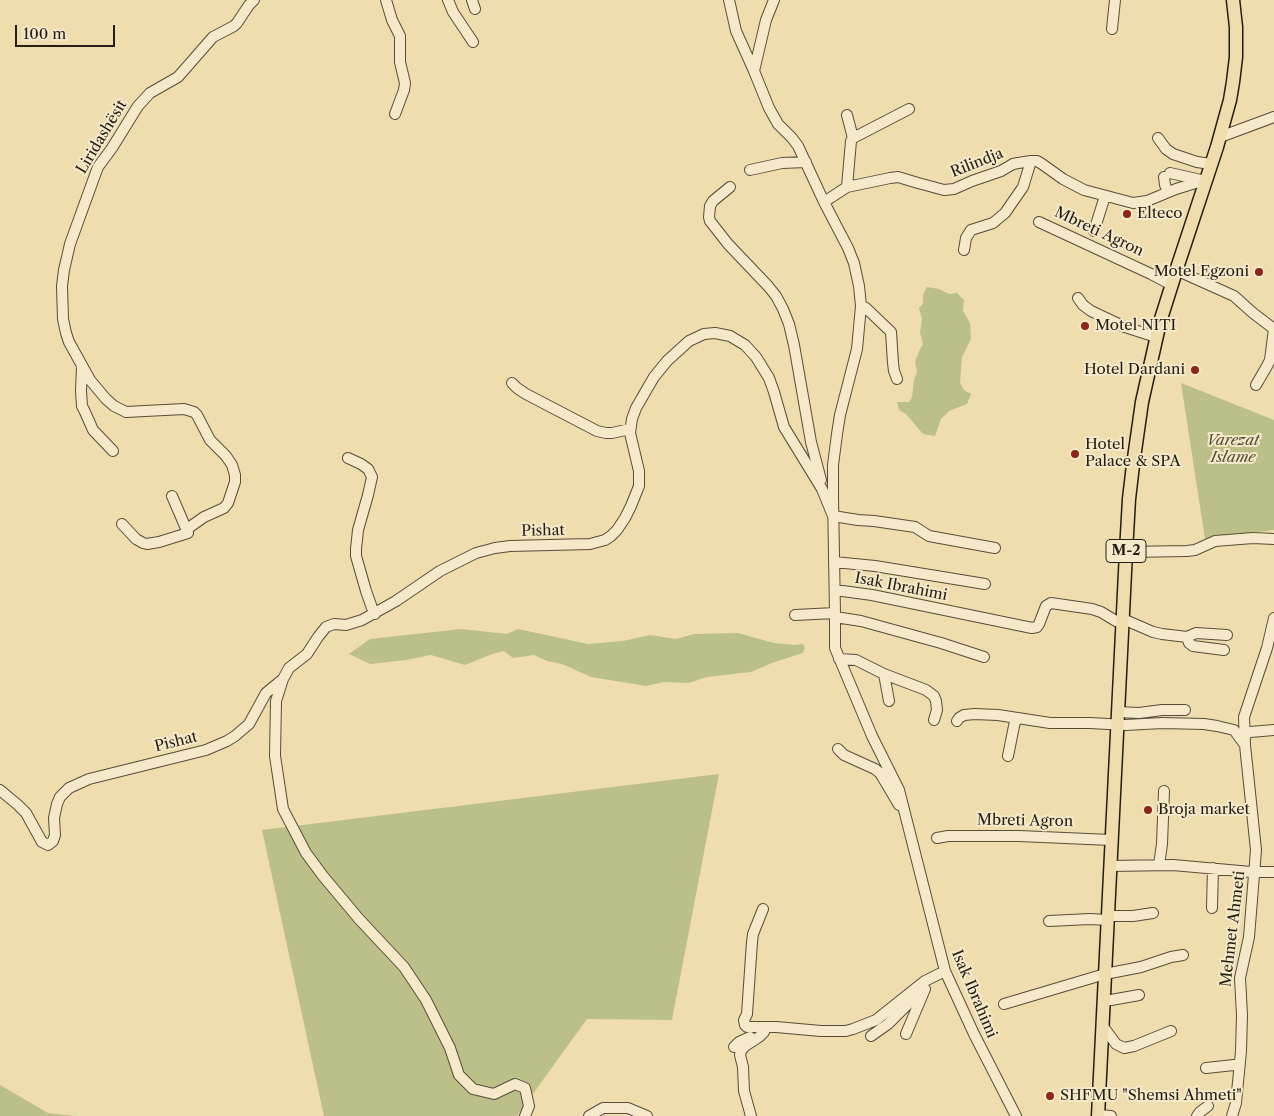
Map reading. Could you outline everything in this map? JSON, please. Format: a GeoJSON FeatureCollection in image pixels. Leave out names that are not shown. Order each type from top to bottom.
{"type":"FeatureCollection","features":[{"type":"Feature","properties":{"kind":"main road","name":"M-2"},"geometry":{"type":"LineString","coordinates":[[1102,1116],[1102,1025],[1129,498],[1137,436],[1156,338],[1230,100],[1235,65],[1236,27],[1233,0]]}},
{"type":"Feature","properties":{"kind":"street","name":"Liridashësit"},"geometry":{"type":"LineString","coordinates":[[187,529],[204,517],[224,508],[228,503],[234,490],[235,478],[230,460],[210,440],[196,413],[184,409],[130,413],[121,410],[106,399],[90,380],[69,342],[64,327],[62,286],[66,256],[98,167],[115,144],[131,116],[150,93],[178,77],[213,37],[234,26],[254,0]]}},
{"type":"Feature","properties":{"kind":"street"},"geometry":{"type":"LineString","coordinates":[[386,0],[392,20],[400,36],[400,62],[405,83],[394,114]]}},
{"type":"Feature","properties":{"kind":"street"},"geometry":{"type":"LineString","coordinates":[[448,0],[453,12],[473,42]]}},
{"type":"Feature","properties":{"kind":"street","name":"Isak Ibrahimi"},"geometry":{"type":"LineString","coordinates":[[729,0],[736,32],[772,116],[795,142],[806,162],[854,263],[860,286],[857,349],[840,415],[835,448],[833,478],[834,648],[872,736],[899,790],[945,971],[974,1034],[1016,1116]]}},
{"type":"Feature","properties":{"kind":"street"},"geometry":{"type":"LineString","coordinates":[[754,71],[766,20],[774,0]]}},
{"type":"Feature","properties":{"kind":"street"},"geometry":{"type":"LineString","coordinates":[[1112,29],[1115,0]]}},
{"type":"Feature","properties":{"kind":"street"},"geometry":{"type":"LineString","coordinates":[[853,138],[909,109]]}},
{"type":"Feature","properties":{"kind":"street"},"geometry":{"type":"LineString","coordinates":[[847,115],[853,138],[851,141],[847,187]]}},
{"type":"Feature","properties":{"kind":"street"},"geometry":{"type":"LineString","coordinates":[[1220,137],[1274,117]]}},
{"type":"Feature","properties":{"kind":"street"},"geometry":{"type":"LineString","coordinates":[[1158,138],[1166,150],[1173,154],[1197,162],[1211,164]]}},
{"type":"Feature","properties":{"kind":"street"},"geometry":{"type":"LineString","coordinates":[[964,250],[966,238],[971,230],[993,223],[1005,213],[1023,187],[1032,161],[1037,161],[1084,190],[1133,203],[1139,203],[1204,180]]}},
{"type":"Feature","properties":{"kind":"street","name":"Rilindja"},"geometry":{"type":"LineString","coordinates":[[824,202],[847,187],[898,177],[934,188],[949,190],[1001,172],[1018,163],[1032,161]]}},
{"type":"Feature","properties":{"kind":"street"},"geometry":{"type":"LineString","coordinates":[[750,170],[782,163],[806,162]]}},
{"type":"Feature","properties":{"kind":"street"},"geometry":{"type":"LineString","coordinates":[[1168,192],[1165,185],[1167,175],[1204,180]]}},
{"type":"Feature","properties":{"kind":"street","name":"Pishat"},"geometry":{"type":"LineString","coordinates":[[730,186],[710,206],[710,221],[728,244],[768,286],[783,309],[794,345],[822,489]]}},
{"type":"Feature","properties":{"kind":"street"},"geometry":{"type":"LineString","coordinates":[[1094,231],[1106,196]]}},
{"type":"Feature","properties":{"kind":"street","name":"Mbreti Agron"},"geometry":{"type":"LineString","coordinates":[[1039,222],[1172,285]]}},
{"type":"Feature","properties":{"kind":"street"},"geometry":{"type":"LineString","coordinates":[[1177,268],[1236,290],[1254,308],[1274,322]]}},
{"type":"Feature","properties":{"kind":"street"},"geometry":{"type":"LineString","coordinates":[[1177,268],[1234,296],[1253,314],[1274,329],[1270,360],[1256,384]]}},
{"type":"Feature","properties":{"kind":"street"},"geometry":{"type":"LineString","coordinates":[[1078,298],[1090,311],[1125,327],[1156,338]]}},
{"type":"Feature","properties":{"kind":"street"},"geometry":{"type":"LineString","coordinates":[[860,306],[866,308],[891,332],[894,371],[897,379]]}},
{"type":"Feature","properties":{"kind":"street","name":"Pishat"},"geometry":{"type":"LineString","coordinates":[[0,790],[26,814],[42,842],[46,845],[53,842],[55,835],[54,818],[57,804],[64,792],[69,788],[89,779],[195,753],[227,741],[243,730],[266,693],[283,679],[289,668],[307,654],[326,627],[334,624],[346,625],[354,623],[375,614],[440,571],[476,553],[510,546],[590,544],[605,540],[617,530],[625,518],[632,506],[639,486],[639,471],[630,429],[641,398],[667,361],[682,346],[698,336],[715,333],[730,336],[745,345],[763,366],[774,392],[784,427],[822,489],[833,516]]}},
{"type":"Feature","properties":{"kind":"street"},"geometry":{"type":"LineString","coordinates":[[82,365],[82,406],[93,430],[113,451]]}},
{"type":"Feature","properties":{"kind":"street"},"geometry":{"type":"LineString","coordinates":[[512,383],[526,394],[597,431],[612,433],[630,429]]}},
{"type":"Feature","properties":{"kind":"street"},"geometry":{"type":"LineString","coordinates":[[348,458],[368,469],[372,477],[358,530],[356,556],[375,614]]}},
{"type":"Feature","properties":{"kind":"street"},"geometry":{"type":"LineString","coordinates":[[122,524],[136,539],[147,544],[188,533],[172,496]]}},
{"type":"Feature","properties":{"kind":"street"},"geometry":{"type":"LineString","coordinates":[[833,516],[914,527],[929,536],[995,548]]}},
{"type":"Feature","properties":{"kind":"street"},"geometry":{"type":"LineString","coordinates":[[1126,552],[1187,551],[1195,550],[1215,541],[1253,538],[1274,539]]}},
{"type":"Feature","properties":{"kind":"street","name":"Isak Ibrahimi"},"geometry":{"type":"LineString","coordinates":[[834,562],[875,566],[985,584]]}},
{"type":"Feature","properties":{"kind":"street","name":"Isak Ibrahimi"},"geometry":{"type":"LineString","coordinates":[[835,590],[872,595],[1032,628],[1037,627],[1046,606],[1051,603],[1092,609],[1102,612],[1116,621],[1123,621]]}},
{"type":"Feature","properties":{"kind":"street"},"geometry":{"type":"LineString","coordinates":[[795,615],[835,615],[941,643],[984,657]]}},
{"type":"Feature","properties":{"kind":"street","name":"Mehmet Ahmeti"},"geometry":{"type":"LineString","coordinates":[[1232,1116],[1236,1103],[1241,1051],[1240,978],[1249,937],[1256,844],[1244,717],[1267,648],[1274,618]]}},
{"type":"Feature","properties":{"kind":"street"},"geometry":{"type":"LineString","coordinates":[[1123,621],[1153,632],[1187,636],[1196,633],[1227,635]]}},
{"type":"Feature","properties":{"kind":"street"},"geometry":{"type":"LineString","coordinates":[[1187,636],[1193,646],[1224,650]]}},
{"type":"Feature","properties":{"kind":"street"},"geometry":{"type":"LineString","coordinates":[[839,659],[856,660],[932,694],[937,704],[934,720]]}},
{"type":"Feature","properties":{"kind":"street"},"geometry":{"type":"LineString","coordinates":[[884,674],[890,701]]}},
{"type":"Feature","properties":{"kind":"street"},"geometry":{"type":"LineString","coordinates":[[283,679],[276,701],[275,756],[283,809],[306,853],[322,876],[404,967],[426,1000],[450,1048],[459,1075],[473,1089],[494,1094],[515,1084],[525,1088],[529,1106],[525,1116]]}},
{"type":"Feature","properties":{"kind":"street"},"geometry":{"type":"LineString","coordinates":[[957,722],[959,718],[969,714],[998,715],[1050,723],[1090,723],[1139,713],[1185,710]]}},
{"type":"Feature","properties":{"kind":"street"},"geometry":{"type":"LineString","coordinates":[[1008,756],[1016,718]]}},
{"type":"Feature","properties":{"kind":"street"},"geometry":{"type":"LineString","coordinates":[[1117,718],[1217,726],[1234,730],[1245,740],[1250,732],[1274,730]]}},
{"type":"Feature","properties":{"kind":"street","name":"Isak Ibrahimi"},"geometry":{"type":"LineString","coordinates":[[838,749],[844,755],[880,773],[907,819]]}},
{"type":"Feature","properties":{"kind":"street"},"geometry":{"type":"LineString","coordinates":[[1159,865],[1162,844],[1164,791]]}},
{"type":"Feature","properties":{"kind":"street","name":"Mbreti Agron"},"geometry":{"type":"LineString","coordinates":[[937,838],[948,836],[1000,836],[1111,840]]}},
{"type":"Feature","properties":{"kind":"street"},"geometry":{"type":"LineString","coordinates":[[1110,866],[1159,865],[1274,872]]}},
{"type":"Feature","properties":{"kind":"street"},"geometry":{"type":"LineString","coordinates":[[1212,908],[1213,868]]}},
{"type":"Feature","properties":{"kind":"street"},"geometry":{"type":"LineString","coordinates":[[763,909],[753,934],[744,1023],[747,1027],[846,1031],[876,1020],[921,984],[928,983]]}},
{"type":"Feature","properties":{"kind":"street"},"geometry":{"type":"LineString","coordinates":[[1049,921],[1153,913]]}},
{"type":"Feature","properties":{"kind":"street"},"geometry":{"type":"LineString","coordinates":[[1004,1004],[1105,974],[1183,955]]}},
{"type":"Feature","properties":{"kind":"street"},"geometry":{"type":"LineString","coordinates":[[871,1036],[888,1024],[928,983],[945,971]]}},
{"type":"Feature","properties":{"kind":"street"},"geometry":{"type":"LineString","coordinates":[[906,1034],[928,983]]}},
{"type":"Feature","properties":{"kind":"street"},"geometry":{"type":"LineString","coordinates":[[1104,1001],[1139,996]]}},
{"type":"Feature","properties":{"kind":"street"},"geometry":{"type":"LineString","coordinates":[[1102,1025],[1116,1044],[1124,1048],[1171,1032]]}},
{"type":"Feature","properties":{"kind":"street"},"geometry":{"type":"LineString","coordinates":[[734,1047],[739,1042],[758,1034],[766,1028]]}},
{"type":"Feature","properties":{"kind":"street"},"geometry":{"type":"LineString","coordinates":[[751,1116],[744,1091],[743,1067],[740,1055],[745,1046],[759,1037],[766,1028]]}},
{"type":"Feature","properties":{"kind":"street"},"geometry":{"type":"LineString","coordinates":[[1206,1068],[1239,1066]]}},
{"type":"Feature","properties":{"kind":"street"},"geometry":{"type":"LineString","coordinates":[[1197,1116],[1208,1106]]}},
{"type":"Feature","properties":{"kind":"street"},"geometry":{"type":"LineString","coordinates":[[590,1116],[603,1108],[628,1108],[647,1116]]}},
{"type":"Feature","properties":{"kind":"green space"},"geometry":{"type":"Polygon","coordinates":[[[927,287],[939,289],[949,294],[957,293],[964,300],[963,311],[970,323],[971,339],[962,357],[960,383],[964,390],[971,394],[967,404],[949,411],[941,419],[935,436],[923,434],[906,414],[899,410],[897,402],[909,402],[912,397],[917,372],[915,362],[923,344],[920,333],[922,319],[919,308],[923,304],[923,295],[927,287]]]}},
{"type":"Feature","properties":{"kind":"green space","name":"Varezat Islame"},"geometry":{"type":"Polygon","coordinates":[[[1181,383],[1274,420],[1274,530],[1205,539],[1181,383]]]}},
{"type":"Feature","properties":{"kind":"green space"},"geometry":{"type":"Polygon","coordinates":[[[461,629],[507,634],[518,629],[588,644],[623,641],[650,635],[676,639],[694,634],[738,633],[774,643],[803,644],[805,648],[803,653],[751,672],[707,677],[689,683],[664,682],[646,686],[591,677],[562,664],[547,661],[534,655],[513,658],[504,651],[465,665],[431,655],[370,664],[349,654],[370,639],[461,629]]]}},
{"type":"Feature","properties":{"kind":"green space"},"geometry":{"type":"Polygon","coordinates":[[[719,774],[672,1020],[587,1019],[517,1116],[324,1116],[262,830],[719,774]]]}},
{"type":"Feature","properties":{"kind":"green space"},"geometry":{"type":"Polygon","coordinates":[[[0,1085],[48,1113],[75,1116],[0,1116],[0,1085]]]}},
{"type":"Feature","properties":{"kind":"place","name":"Elteco"},"geometry":{"type":"Point","coordinates":[1127,214]}},
{"type":"Feature","properties":{"kind":"place","name":"Motel Egzoni"},"geometry":{"type":"Point","coordinates":[1259,272]}},
{"type":"Feature","properties":{"kind":"place","name":"Motel NITI"},"geometry":{"type":"Point","coordinates":[1085,326]}},
{"type":"Feature","properties":{"kind":"place","name":"Hotel Dardani"},"geometry":{"type":"Point","coordinates":[1195,370]}},
{"type":"Feature","properties":{"kind":"place","name":"Hotel Palace & SPA"},"geometry":{"type":"Point","coordinates":[1075,454]}},
{"type":"Feature","properties":{"kind":"place","name":"Broja market"},"geometry":{"type":"Point","coordinates":[1148,810]}},
{"type":"Feature","properties":{"kind":"place","name":"SHFMU \"Shemsi Ahmeti\""},"geometry":{"type":"Point","coordinates":[1050,1096]}}]}
